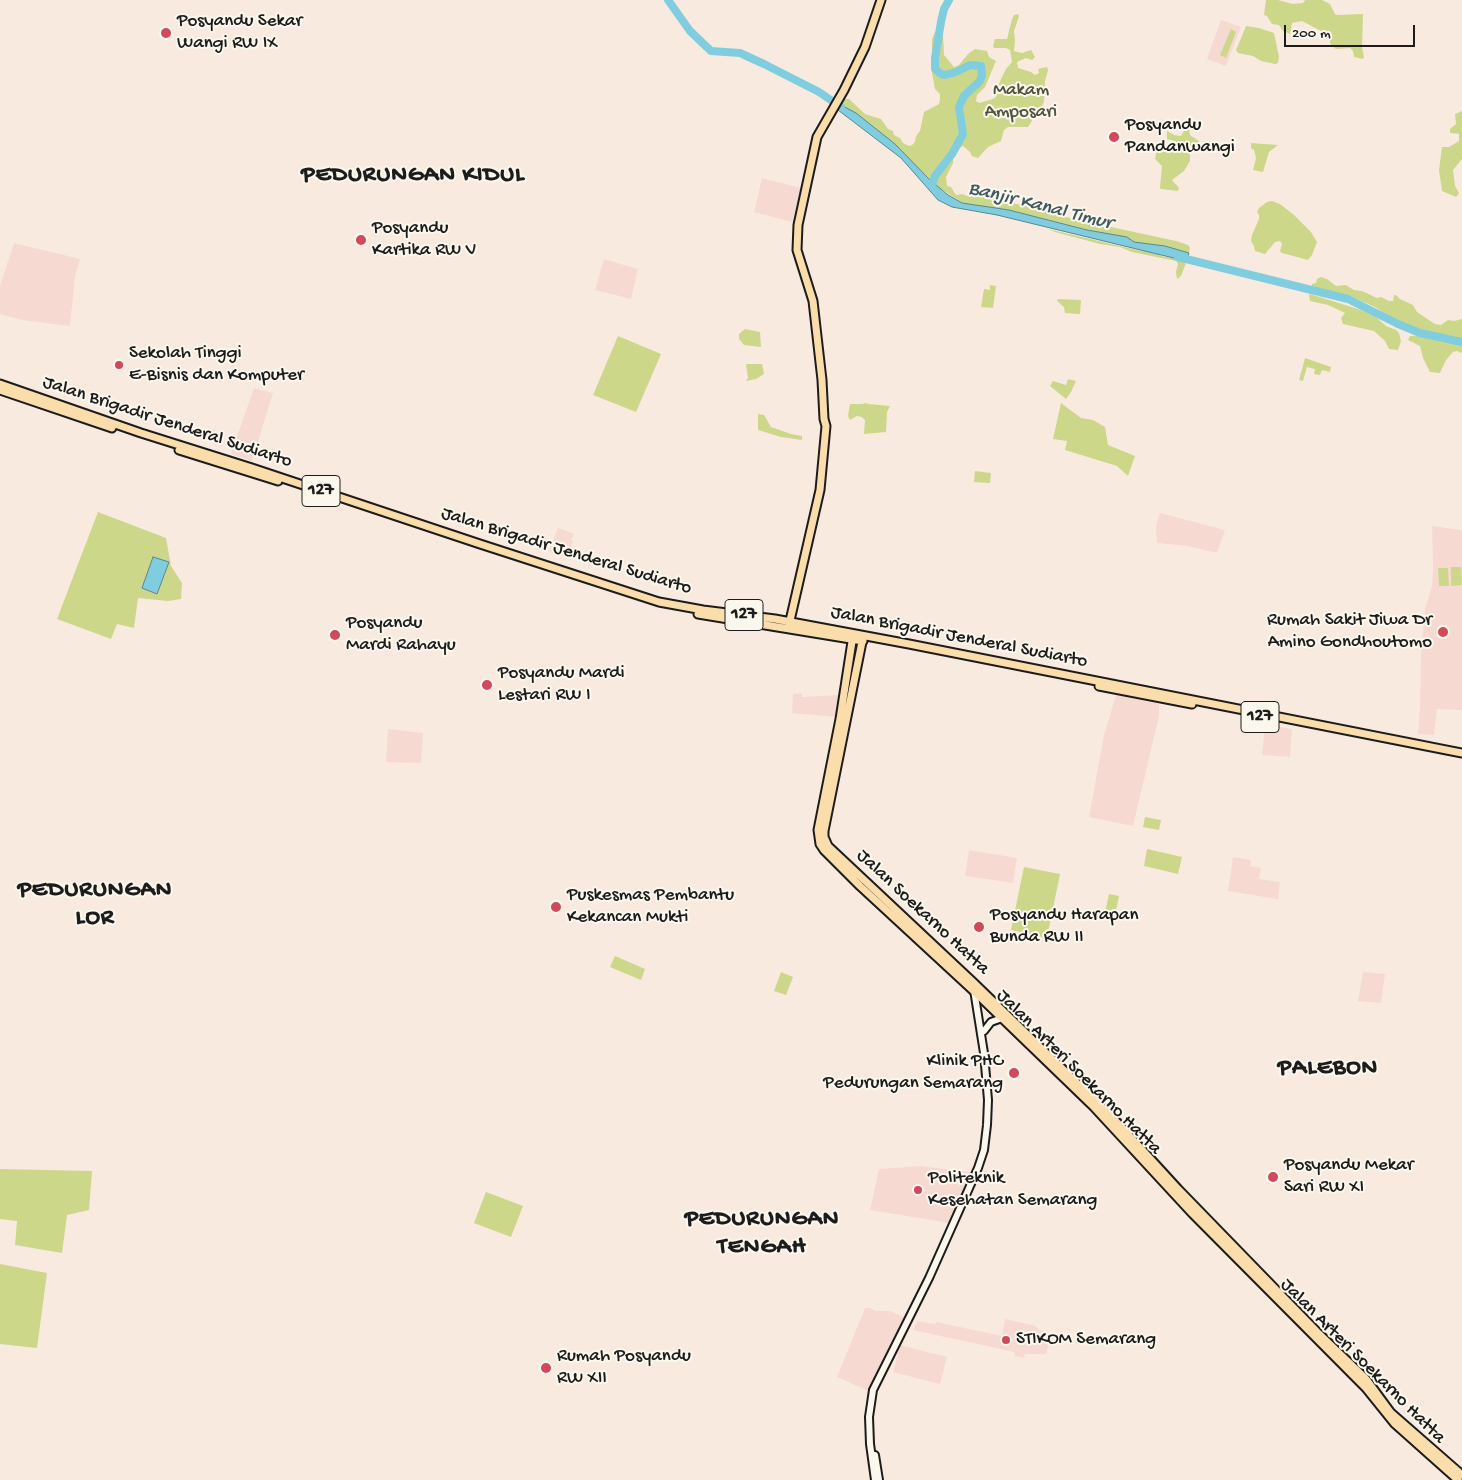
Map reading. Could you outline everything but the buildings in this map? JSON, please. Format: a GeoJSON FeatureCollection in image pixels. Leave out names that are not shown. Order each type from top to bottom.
{"type":"FeatureCollection","features":[{"type":"Feature","properties":{"kind":"main road"},"geometry":{"type":"LineString","coordinates":[[787,625],[820,490],[826,434],[814,306],[811,290],[799,256],[797,243],[798,225],[817,137],[844,90],[869,38],[881,0]]}},
{"type":"Feature","properties":{"kind":"main road","name":"Jalan Brigadir Jenderal Sudiarto"},"geometry":{"type":"LineString","coordinates":[[0,384],[663,608],[787,625],[1462,753]]}},
{"type":"Feature","properties":{"kind":"main road","name":"Jalan Brigadir Jenderal Sudiarto"},"geometry":{"type":"LineString","coordinates":[[0,390],[540,566]]}},
{"type":"Feature","properties":{"kind":"main road","name":"Jalan Arteri Soekarno Hatta"},"geometry":{"type":"LineString","coordinates":[[853,637],[846,704],[818,830],[820,844],[860,886],[976,989],[1002,1018],[1094,1107],[1355,1377],[1395,1424],[1458,1480]]}},
{"type":"Feature","properties":{"kind":"main road"},"geometry":{"type":"LineString","coordinates":[[846,704],[863,639]]}},
{"type":"Feature","properties":{"kind":"main road","name":"Jalan Brigadir Jenderal Sudiarto"},"geometry":{"type":"LineString","coordinates":[[1057,675],[1462,757]]}},
{"type":"Feature","properties":{"kind":"main road"},"geometry":{"type":"LineString","coordinates":[[879,1480],[874,1444],[873,1417],[877,1391],[932,1280],[982,1169],[988,1151],[992,1106],[984,1031],[976,989]]}},
{"type":"Feature","properties":{"kind":"main road"},"geometry":{"type":"LineString","coordinates":[[875,1480],[870,1444],[869,1412],[873,1390],[929,1278],[978,1168],[984,1150],[988,1100],[976,989]]}},
{"type":"Feature","properties":{"kind":"main road","name":"Jalan Soekarno Hatta"},"geometry":{"type":"LineString","coordinates":[[976,989],[1114,1119],[1195,1211],[1366,1379],[1391,1413],[1462,1475]]}},
{"type":"Feature","properties":{"kind":"main road"},"geometry":{"type":"LineString","coordinates":[[984,1031],[991,1022],[1002,1018]]}},
{"type":"Feature","properties":{"kind":"shaded area"},"geometry":{"type":"Polygon","coordinates":[[[1221,20],[1241,27],[1226,66],[1207,59],[1221,20]]]}},
{"type":"Feature","properties":{"kind":"shaded area"},"geometry":{"type":"Polygon","coordinates":[[[762,178],[801,188],[792,222],[754,212],[762,178]]]}},
{"type":"Feature","properties":{"kind":"shaded area"},"geometry":{"type":"Polygon","coordinates":[[[14,243],[80,259],[75,277],[70,326],[22,320],[0,314],[0,285],[14,243]]]}},
{"type":"Feature","properties":{"kind":"shaded area"},"geometry":{"type":"Polygon","coordinates":[[[604,259],[638,269],[631,299],[595,290],[604,259]]]}},
{"type":"Feature","properties":{"kind":"shaded area"},"geometry":{"type":"Polygon","coordinates":[[[254,388],[273,393],[252,461],[231,454],[254,388]]]}},
{"type":"Feature","properties":{"kind":"shaded area"},"geometry":{"type":"Polygon","coordinates":[[[1160,513],[1225,530],[1217,553],[1188,546],[1157,543],[1156,527],[1160,513]]]}},
{"type":"Feature","properties":{"kind":"shaded area","name":"Rumah Sakit Jiwa Dr Amino Gondhoutomo"},"geometry":{"type":"Polygon","coordinates":[[[1432,526],[1462,530],[1462,710],[1437,709],[1434,735],[1418,734],[1425,609],[1432,586],[1432,526]]]}},
{"type":"Feature","properties":{"kind":"shaded area"},"geometry":{"type":"Polygon","coordinates":[[[558,528],[574,534],[567,558],[549,551],[558,528]]]}},
{"type":"Feature","properties":{"kind":"shaded area"},"geometry":{"type":"Polygon","coordinates":[[[802,693],[802,697],[839,695],[836,717],[792,713],[793,694],[802,693]]]}},
{"type":"Feature","properties":{"kind":"shaded area"},"geometry":{"type":"Polygon","coordinates":[[[1116,695],[1159,704],[1159,716],[1133,826],[1089,817],[1104,735],[1116,695]]]}},
{"type":"Feature","properties":{"kind":"shaded area"},"geometry":{"type":"Polygon","coordinates":[[[1265,725],[1292,729],[1290,757],[1262,755],[1265,725]]]}},
{"type":"Feature","properties":{"kind":"shaded area"},"geometry":{"type":"Polygon","coordinates":[[[388,729],[423,733],[421,763],[386,762],[388,729]]]}},
{"type":"Feature","properties":{"kind":"shaded area"},"geometry":{"type":"Polygon","coordinates":[[[969,850],[1017,858],[1013,883],[965,876],[969,850]]]}},
{"type":"Feature","properties":{"kind":"shaded area"},"geometry":{"type":"Polygon","coordinates":[[[1233,857],[1251,860],[1250,866],[1261,868],[1259,879],[1280,882],[1278,899],[1228,891],[1233,857]]]}},
{"type":"Feature","properties":{"kind":"shaded area"},"geometry":{"type":"Polygon","coordinates":[[[1363,972],[1385,974],[1381,1003],[1358,1001],[1363,972]]]}},
{"type":"Feature","properties":{"kind":"shaded area","name":"Politeknik Kesehatan Semarang"},"geometry":{"type":"Polygon","coordinates":[[[920,1166],[971,1172],[949,1223],[870,1210],[879,1169],[920,1166]]]}},
{"type":"Feature","properties":{"kind":"shaded area"},"geometry":{"type":"Polygon","coordinates":[[[865,1308],[876,1311],[890,1311],[904,1317],[871,1392],[837,1377],[865,1308]]]}},
{"type":"Feature","properties":{"kind":"shaded area","name":"STIKOM Semarang"},"geometry":{"type":"Polygon","coordinates":[[[1005,1319],[1036,1326],[1039,1330],[1052,1334],[1046,1354],[1025,1354],[1024,1358],[1015,1356],[1014,1352],[913,1330],[917,1321],[935,1324],[936,1322],[1002,1336],[1005,1319]]]}},
{"type":"Feature","properties":{"kind":"shaded area"},"geometry":{"type":"Polygon","coordinates":[[[900,1345],[947,1357],[940,1384],[893,1372],[900,1345]]]}},
{"type":"Feature","properties":{"kind":"green space"},"geometry":{"type":"Polygon","coordinates":[[[1266,0],[1278,0],[1293,4],[1303,3],[1305,0],[1322,0],[1330,4],[1337,15],[1363,14],[1363,59],[1354,57],[1353,51],[1350,48],[1336,49],[1331,45],[1323,32],[1302,21],[1292,23],[1290,34],[1283,31],[1279,25],[1272,24],[1267,16],[1264,15],[1266,0]]]}},
{"type":"Feature","properties":{"kind":"green space","name":"Makam Amposari"},"geometry":{"type":"Polygon","coordinates":[[[1018,14],[1014,31],[1014,51],[1022,53],[1031,50],[1035,57],[1032,60],[1026,58],[1017,62],[1018,68],[1035,75],[1039,73],[1038,69],[1047,67],[1044,102],[1028,127],[1008,127],[1004,130],[1001,141],[988,147],[978,158],[972,156],[963,146],[960,148],[953,157],[953,163],[946,177],[947,186],[951,187],[956,195],[962,194],[970,197],[976,195],[1026,206],[1102,227],[1111,227],[1176,241],[1188,245],[1190,248],[1189,253],[1165,246],[1134,242],[1009,210],[962,203],[940,188],[856,113],[841,105],[844,99],[849,99],[865,114],[881,119],[888,129],[893,131],[894,135],[900,138],[903,143],[909,146],[912,145],[920,131],[924,112],[939,104],[940,94],[935,89],[932,73],[932,39],[935,32],[943,33],[944,55],[954,67],[959,65],[975,49],[987,51],[989,57],[996,61],[985,87],[977,95],[976,101],[979,103],[996,97],[996,91],[1001,79],[1012,62],[1010,50],[994,48],[993,46],[995,39],[1007,39],[1012,19],[1014,15],[1018,14]]]}},
{"type":"Feature","properties":{"kind":"green space"},"geometry":{"type":"Polygon","coordinates":[[[1246,26],[1274,33],[1279,57],[1278,63],[1261,61],[1253,56],[1238,53],[1236,50],[1246,26]]]}},
{"type":"Feature","properties":{"kind":"green space"},"geometry":{"type":"Polygon","coordinates":[[[1231,29],[1236,32],[1226,58],[1220,55],[1231,29]]]}},
{"type":"Feature","properties":{"kind":"green space"},"geometry":{"type":"Polygon","coordinates":[[[1462,111],[1462,159],[1453,170],[1455,186],[1459,193],[1456,197],[1442,191],[1439,170],[1442,147],[1449,147],[1459,141],[1459,134],[1450,133],[1450,129],[1456,124],[1455,114],[1462,111]]]}},
{"type":"Feature","properties":{"kind":"green space"},"geometry":{"type":"Polygon","coordinates":[[[1183,125],[1189,127],[1190,135],[1199,141],[1198,147],[1190,151],[1190,161],[1184,171],[1172,180],[1179,188],[1178,191],[1161,189],[1162,166],[1155,159],[1158,144],[1178,148],[1178,142],[1167,139],[1167,131],[1181,136],[1184,131],[1183,125]]]}},
{"type":"Feature","properties":{"kind":"green space"},"geometry":{"type":"Polygon","coordinates":[[[1251,143],[1278,145],[1269,152],[1263,172],[1253,170],[1256,158],[1254,150],[1251,148],[1251,143]]]}},
{"type":"Feature","properties":{"kind":"green space"},"geometry":{"type":"Polygon","coordinates":[[[1272,201],[1280,204],[1294,215],[1311,232],[1317,242],[1308,260],[1282,253],[1280,251],[1282,244],[1280,241],[1275,242],[1265,254],[1255,251],[1251,241],[1259,219],[1257,212],[1267,202],[1272,201]]]}},
{"type":"Feature","properties":{"kind":"green space"},"geometry":{"type":"Polygon","coordinates":[[[1048,229],[1180,259],[1186,261],[1186,263],[1181,276],[1177,279],[1178,264],[1176,261],[1100,244],[1048,229]]]}},
{"type":"Feature","properties":{"kind":"green space"},"geometry":{"type":"Polygon","coordinates":[[[1321,277],[1336,286],[1346,285],[1354,290],[1389,301],[1393,301],[1394,295],[1396,295],[1413,305],[1417,312],[1435,324],[1441,325],[1448,320],[1462,319],[1462,339],[1420,330],[1350,296],[1312,287],[1312,284],[1316,283],[1317,279],[1321,277]]]}},
{"type":"Feature","properties":{"kind":"green space"},"geometry":{"type":"Polygon","coordinates":[[[990,285],[996,286],[993,308],[981,307],[984,289],[990,290],[990,285]]]}},
{"type":"Feature","properties":{"kind":"green space"},"geometry":{"type":"Polygon","coordinates":[[[1310,294],[1361,310],[1376,317],[1386,326],[1399,333],[1401,341],[1398,350],[1389,349],[1385,341],[1374,331],[1343,324],[1341,318],[1345,313],[1328,305],[1310,301],[1310,294]]]}},
{"type":"Feature","properties":{"kind":"green space"},"geometry":{"type":"Polygon","coordinates":[[[1058,299],[1081,300],[1080,314],[1065,313],[1064,307],[1057,301],[1058,299]]]}},
{"type":"Feature","properties":{"kind":"green space"},"geometry":{"type":"Polygon","coordinates":[[[745,329],[760,332],[761,347],[744,345],[739,339],[739,334],[745,329]]]}},
{"type":"Feature","properties":{"kind":"green space"},"geometry":{"type":"Polygon","coordinates":[[[1422,335],[1462,344],[1462,353],[1453,352],[1446,360],[1440,373],[1430,372],[1423,358],[1420,346],[1408,340],[1410,336],[1422,335]]]}},
{"type":"Feature","properties":{"kind":"green space"},"geometry":{"type":"Polygon","coordinates":[[[618,336],[661,354],[636,412],[593,395],[618,336]]]}},
{"type":"Feature","properties":{"kind":"green space"},"geometry":{"type":"Polygon","coordinates":[[[1305,358],[1331,367],[1330,372],[1322,370],[1320,375],[1314,374],[1315,369],[1307,367],[1303,381],[1299,380],[1305,358]]]}},
{"type":"Feature","properties":{"kind":"green space"},"geometry":{"type":"Polygon","coordinates":[[[746,364],[762,364],[764,374],[756,379],[746,381],[748,378],[746,364]]]}},
{"type":"Feature","properties":{"kind":"green space"},"geometry":{"type":"Polygon","coordinates":[[[1068,379],[1076,381],[1066,399],[1050,386],[1053,381],[1066,385],[1068,379]]]}},
{"type":"Feature","properties":{"kind":"green space"},"geometry":{"type":"Polygon","coordinates":[[[866,403],[890,406],[887,412],[886,432],[864,434],[865,420],[862,417],[857,416],[850,420],[848,416],[850,404],[866,403]]]}},
{"type":"Feature","properties":{"kind":"green space"},"geometry":{"type":"Polygon","coordinates":[[[1061,403],[1081,418],[1093,420],[1105,427],[1108,445],[1135,456],[1128,476],[1117,466],[1065,450],[1067,441],[1053,439],[1061,403]]]}},
{"type":"Feature","properties":{"kind":"green space"},"geometry":{"type":"Polygon","coordinates":[[[758,414],[764,415],[771,427],[802,436],[802,440],[781,437],[758,430],[758,414]]]}},
{"type":"Feature","properties":{"kind":"green space"},"geometry":{"type":"Polygon","coordinates":[[[975,471],[991,473],[990,483],[974,482],[975,471]]]}},
{"type":"Feature","properties":{"kind":"green space"},"geometry":{"type":"Polygon","coordinates":[[[98,512],[166,538],[171,566],[182,583],[181,599],[168,601],[138,598],[134,628],[117,624],[111,639],[57,619],[98,512]]]}},
{"type":"Feature","properties":{"kind":"green space"},"geometry":{"type":"Polygon","coordinates":[[[1451,567],[1461,567],[1462,585],[1451,586],[1451,567]]]}},
{"type":"Feature","properties":{"kind":"green space"},"geometry":{"type":"Polygon","coordinates":[[[1438,568],[1448,568],[1449,586],[1439,586],[1438,568]]]}},
{"type":"Feature","properties":{"kind":"green space"},"geometry":{"type":"Polygon","coordinates":[[[1145,817],[1161,820],[1159,830],[1143,827],[1145,817]]]}},
{"type":"Feature","properties":{"kind":"green space"},"geometry":{"type":"Polygon","coordinates":[[[1147,849],[1182,857],[1178,874],[1144,866],[1147,849]]]}},
{"type":"Feature","properties":{"kind":"green space"},"geometry":{"type":"Polygon","coordinates":[[[1024,867],[1060,874],[1047,938],[1011,930],[1024,867]]]}},
{"type":"Feature","properties":{"kind":"green space"},"geometry":{"type":"Polygon","coordinates":[[[1109,894],[1119,896],[1114,920],[1104,918],[1109,894]]]}},
{"type":"Feature","properties":{"kind":"green space"},"geometry":{"type":"Polygon","coordinates":[[[615,956],[645,969],[641,980],[610,967],[615,956]]]}},
{"type":"Feature","properties":{"kind":"green space"},"geometry":{"type":"Polygon","coordinates":[[[781,972],[793,977],[786,995],[774,991],[781,972]]]}},
{"type":"Feature","properties":{"kind":"green space"},"geometry":{"type":"Polygon","coordinates":[[[0,1169],[92,1171],[89,1210],[67,1215],[62,1253],[15,1245],[17,1221],[0,1219],[0,1169]]]}},
{"type":"Feature","properties":{"kind":"green space"},"geometry":{"type":"Polygon","coordinates":[[[486,1192],[523,1206],[511,1237],[474,1223],[486,1192]]]}},
{"type":"Feature","properties":{"kind":"green space"},"geometry":{"type":"Polygon","coordinates":[[[0,1264],[47,1273],[37,1348],[0,1344],[0,1264]]]}},
{"type":"Feature","properties":{"kind":"water"},"geometry":{"type":"Polygon","coordinates":[[[841,105],[856,113],[895,144],[929,179],[948,195],[962,203],[1009,210],[1087,230],[1127,237],[1134,242],[1165,246],[1189,253],[1186,261],[997,215],[952,207],[938,200],[901,158],[838,110],[841,105]]]}},
{"type":"Feature","properties":{"kind":"water"},"geometry":{"type":"Polygon","coordinates":[[[153,557],[169,562],[157,594],[142,588],[153,557]]]}},
{"type":"Feature","properties":{"kind":"waterway","name":"Banjir Kanal Timur"},"geometry":{"type":"LineString","coordinates":[[668,0],[690,31],[711,51],[740,53],[819,92],[841,107]]}},
{"type":"Feature","properties":{"kind":"waterway"},"geometry":{"type":"LineString","coordinates":[[932,185],[935,176],[952,154],[963,134],[959,107],[964,96],[980,81],[982,75],[981,66],[970,65],[945,75],[935,69],[941,22],[944,9],[949,0]]}},
{"type":"Feature","properties":{"kind":"waterway","name":"Banjir Kanal Timur"},"geometry":{"type":"LineString","coordinates":[[1178,257],[1348,299],[1420,333],[1462,342]]}},
{"type":"Feature","properties":{"kind":"place","name":"Posyandu Sekar Wangi RW IX"},"geometry":{"type":"Point","coordinates":[166,33]}},
{"type":"Feature","properties":{"kind":"place","name":"Posyandu Pandanwangi"},"geometry":{"type":"Point","coordinates":[1114,137]}},
{"type":"Feature","properties":{"kind":"place","name":"Posyandu Kartika RW V"},"geometry":{"type":"Point","coordinates":[361,240]}},
{"type":"Feature","properties":{"kind":"place","name":"Sekolah Tinggi E-Bisnis dan Komputer"},"geometry":{"type":"Point","coordinates":[119,365]}},
{"type":"Feature","properties":{"kind":"place","name":"Rumah Sakit Jiwa Dr Amino Gondhoutomo"},"geometry":{"type":"Point","coordinates":[1443,632]}},
{"type":"Feature","properties":{"kind":"place","name":"Posyandu Mardi Rahayu"},"geometry":{"type":"Point","coordinates":[335,635]}},
{"type":"Feature","properties":{"kind":"place","name":"Posyandu Mardi Lestari RW I"},"geometry":{"type":"Point","coordinates":[487,685]}},
{"type":"Feature","properties":{"kind":"place","name":"Puskesmas Pembantu Kekancan Mukti"},"geometry":{"type":"Point","coordinates":[556,907]}},
{"type":"Feature","properties":{"kind":"place","name":"Posyandu Harapan Bunda RW II"},"geometry":{"type":"Point","coordinates":[979,927]}},
{"type":"Feature","properties":{"kind":"place","name":"Klinik PHC Pedurungan Semarang"},"geometry":{"type":"Point","coordinates":[1014,1073]}},
{"type":"Feature","properties":{"kind":"place","name":"Posyandu Mekar Sari RW XI"},"geometry":{"type":"Point","coordinates":[1273,1177]}},
{"type":"Feature","properties":{"kind":"place","name":"Politeknik Kesehatan Semarang"},"geometry":{"type":"Point","coordinates":[918,1190]}},
{"type":"Feature","properties":{"kind":"place","name":"STIKOM Semarang"},"geometry":{"type":"Point","coordinates":[1006,1340]}},
{"type":"Feature","properties":{"kind":"place","name":"Rumah Posyandu RW XII"},"geometry":{"type":"Point","coordinates":[546,1368]}},
{"type":"Feature","properties":{"kind":"district","name":"PEDURUNGAN KIDUL"},"geometry":{"type":"Point","coordinates":[413,176]}},
{"type":"Feature","properties":{"kind":"district","name":"PEDURUNGAN LOR"},"geometry":{"type":"Point","coordinates":[95,905]}},
{"type":"Feature","properties":{"kind":"district","name":"PALEBON"},"geometry":{"type":"Point","coordinates":[1328,1069]}},
{"type":"Feature","properties":{"kind":"district","name":"PEDURUNGAN TENGAH"},"geometry":{"type":"Point","coordinates":[762,1234]}}]}
